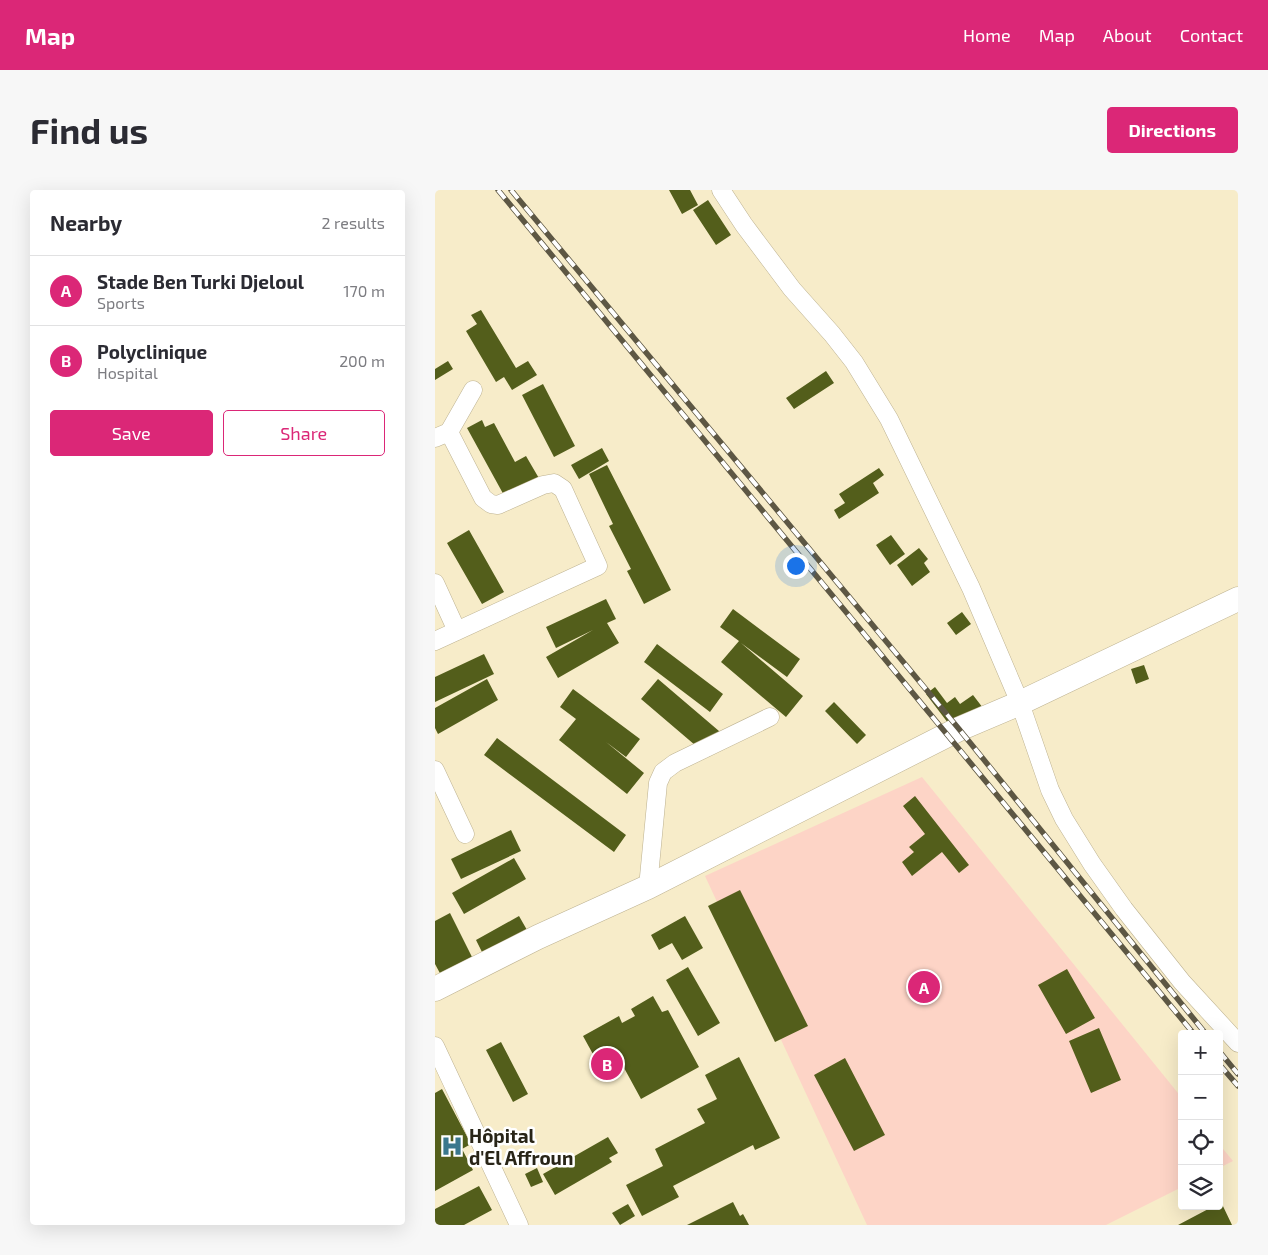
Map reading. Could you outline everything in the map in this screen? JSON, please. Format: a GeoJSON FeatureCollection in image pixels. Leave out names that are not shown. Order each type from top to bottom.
{"type":"FeatureCollection","features":[{"type":"Feature","properties":{"kind":"main road"},"geometry":{"type":"LineString","coordinates":[[435,989],[538,937],[649,887],[919,749],[1238,599]]}},
{"type":"Feature","properties":{"kind":"street"},"geometry":{"type":"LineString","coordinates":[[721,190],[792,288],[854,362],[889,419],[971,588],[1020,703],[1050,790],[1064,819],[1092,864],[1124,909],[1182,982],[1238,1043]]}},
{"type":"Feature","properties":{"kind":"street"},"geometry":{"type":"LineString","coordinates":[[435,641],[599,566],[563,489],[554,484],[543,485],[498,505],[491,504],[483,498],[442,435],[473,390]]}},
{"type":"Feature","properties":{"kind":"street"},"geometry":{"type":"LineString","coordinates":[[435,583],[457,631]]}},
{"type":"Feature","properties":{"kind":"street"},"geometry":{"type":"LineString","coordinates":[[649,887],[658,783],[663,772],[675,763],[770,717]]}},
{"type":"Feature","properties":{"kind":"street"},"geometry":{"type":"LineString","coordinates":[[435,770],[465,834]]}},
{"type":"Feature","properties":{"kind":"street"},"geometry":{"type":"LineString","coordinates":[[435,1046],[519,1225]]}},
{"type":"Feature","properties":{"kind":"shaded area"},"geometry":{"type":"Polygon","coordinates":[[[922,777],[1178,1093],[1178,1189],[1106,1225],[867,1225],[705,876],[922,777]]]}},
{"type":"Feature","properties":{"kind":"shaded area"},"geometry":{"type":"Polygon","coordinates":[[[1223,1149],[1233,1161],[1223,1166],[1223,1149]]]}},
{"type":"Feature","properties":{"kind":"building"},"geometry":{"type":"Polygon","coordinates":[[[669,190],[690,190],[698,205],[682,214],[669,190]]]}},
{"type":"Feature","properties":{"kind":"building"},"geometry":{"type":"Polygon","coordinates":[[[708,200],[731,235],[716,245],[693,210],[708,200]]]}},
{"type":"Feature","properties":{"kind":"building"},"geometry":{"type":"Polygon","coordinates":[[[481,310],[516,368],[528,361],[537,375],[512,390],[504,377],[496,382],[466,331],[477,324],[471,315],[481,310]]]}},
{"type":"Feature","properties":{"kind":"building"},"geometry":{"type":"Polygon","coordinates":[[[448,361],[453,369],[435,380],[435,369],[448,361]]]}},
{"type":"Feature","properties":{"kind":"building"},"geometry":{"type":"Polygon","coordinates":[[[826,371],[834,383],[794,409],[786,398],[826,371]]]}},
{"type":"Feature","properties":{"kind":"building"},"geometry":{"type":"Polygon","coordinates":[[[543,384],[575,446],[554,457],[522,395],[543,384]]]}},
{"type":"Feature","properties":{"kind":"building"},"geometry":{"type":"Polygon","coordinates":[[[482,420],[485,427],[494,423],[515,462],[526,456],[540,480],[506,499],[467,428],[482,420]]]}},
{"type":"Feature","properties":{"kind":"building"},"geometry":{"type":"Polygon","coordinates":[[[602,448],[609,461],[579,479],[571,465],[602,448]]]}},
{"type":"Feature","properties":{"kind":"building"},"geometry":{"type":"Polygon","coordinates":[[[607,465],[671,590],[644,604],[627,571],[631,569],[609,526],[613,524],[589,474],[607,465]]]}},
{"type":"Feature","properties":{"kind":"building"},"geometry":{"type":"Polygon","coordinates":[[[879,468],[884,475],[873,483],[879,493],[839,519],[834,510],[845,503],[839,494],[879,468]]]}},
{"type":"Feature","properties":{"kind":"building"},"geometry":{"type":"Polygon","coordinates":[[[469,530],[504,592],[482,604],[447,543],[469,530]]]}},
{"type":"Feature","properties":{"kind":"building"},"geometry":{"type":"Polygon","coordinates":[[[891,535],[905,554],[890,565],[876,545],[891,535]]]}},
{"type":"Feature","properties":{"kind":"building"},"geometry":{"type":"Polygon","coordinates":[[[919,548],[928,559],[924,563],[930,572],[912,586],[897,565],[919,548]]]}},
{"type":"Feature","properties":{"kind":"building"},"geometry":{"type":"Polygon","coordinates":[[[606,599],[616,619],[607,623],[619,643],[558,678],[546,657],[593,630],[556,648],[546,627],[606,599]]]}},
{"type":"Feature","properties":{"kind":"building"},"geometry":{"type":"Polygon","coordinates":[[[733,609],[800,659],[787,677],[741,643],[803,696],[786,717],[721,662],[739,641],[720,627],[733,609]]]}},
{"type":"Feature","properties":{"kind":"building"},"geometry":{"type":"Polygon","coordinates":[[[962,612],[971,624],[956,635],[947,623],[962,612]]]}},
{"type":"Feature","properties":{"kind":"building"},"geometry":{"type":"Polygon","coordinates":[[[657,644],[723,694],[710,712],[644,662],[657,644]]]}},
{"type":"Feature","properties":{"kind":"building"},"geometry":{"type":"Polygon","coordinates":[[[484,654],[494,674],[435,702],[435,677],[484,654]]]}},
{"type":"Feature","properties":{"kind":"building"},"geometry":{"type":"Polygon","coordinates":[[[1144,665],[1149,679],[1136,684],[1131,669],[1144,665]]]}},
{"type":"Feature","properties":{"kind":"building"},"geometry":{"type":"Polygon","coordinates":[[[487,679],[498,700],[438,734],[435,728],[435,708],[487,679]]]}},
{"type":"Feature","properties":{"kind":"building"},"geometry":{"type":"Polygon","coordinates":[[[658,679],[726,737],[709,757],[641,699],[658,679]]]}},
{"type":"Feature","properties":{"kind":"building"},"geometry":{"type":"Polygon","coordinates":[[[935,687],[947,703],[955,697],[960,704],[973,695],[983,708],[961,740],[926,694],[935,687]]]}},
{"type":"Feature","properties":{"kind":"building"},"geometry":{"type":"Polygon","coordinates":[[[573,689],[640,739],[626,757],[606,742],[644,773],[627,794],[559,740],[576,719],[560,707],[573,689]]]}},
{"type":"Feature","properties":{"kind":"building"},"geometry":{"type":"Polygon","coordinates":[[[834,702],[866,735],[857,744],[825,711],[834,702]]]}},
{"type":"Feature","properties":{"kind":"building"},"geometry":{"type":"Polygon","coordinates":[[[497,738],[626,835],[614,852],[484,755],[497,738]]]}},
{"type":"Feature","properties":{"kind":"building"},"geometry":{"type":"Polygon","coordinates":[[[915,796],[969,865],[959,873],[942,852],[912,876],[902,862],[914,852],[909,847],[925,834],[903,806],[915,796]]]}},
{"type":"Feature","properties":{"kind":"building"},"geometry":{"type":"Polygon","coordinates":[[[511,830],[521,851],[461,879],[451,859],[511,830]]]}},
{"type":"Feature","properties":{"kind":"building"},"geometry":{"type":"Polygon","coordinates":[[[514,858],[526,879],[464,914],[452,893],[514,858]]]}},
{"type":"Feature","properties":{"kind":"building"},"geometry":{"type":"Polygon","coordinates":[[[740,890],[808,1026],[775,1042],[708,906],[740,890]]]}},
{"type":"Feature","properties":{"kind":"building"},"geometry":{"type":"Polygon","coordinates":[[[450,913],[474,961],[442,977],[435,964],[435,921],[450,913]]]}},
{"type":"Feature","properties":{"kind":"building"},"geometry":{"type":"Polygon","coordinates":[[[519,916],[527,930],[483,954],[476,940],[519,916]]]}},
{"type":"Feature","properties":{"kind":"building"},"geometry":{"type":"Polygon","coordinates":[[[685,916],[703,948],[682,960],[672,943],[659,950],[651,935],[685,916]]]}},
{"type":"Feature","properties":{"kind":"building"},"geometry":{"type":"Polygon","coordinates":[[[688,967],[720,1023],[698,1036],[666,980],[688,967]]]}},
{"type":"Feature","properties":{"kind":"building"},"geometry":{"type":"Polygon","coordinates":[[[1067,969],[1095,1018],[1066,1034],[1038,985],[1067,969]]]}},
{"type":"Feature","properties":{"kind":"building"},"geometry":{"type":"Polygon","coordinates":[[[653,996],[662,1012],[668,1010],[699,1067],[641,1099],[623,1066],[605,1076],[583,1036],[619,1016],[622,1023],[635,1016],[631,1009],[653,996]]]}},
{"type":"Feature","properties":{"kind":"building"},"geometry":{"type":"Polygon","coordinates":[[[1099,1028],[1121,1080],[1091,1093],[1069,1041],[1099,1028]]]}},
{"type":"Feature","properties":{"kind":"building"},"geometry":{"type":"Polygon","coordinates":[[[501,1042],[528,1094],[513,1102],[486,1050],[501,1042]]]}},
{"type":"Feature","properties":{"kind":"building"},"geometry":{"type":"Polygon","coordinates":[[[739,1057],[780,1138],[755,1150],[753,1145],[673,1186],[679,1197],[642,1216],[626,1185],[663,1166],[655,1149],[705,1123],[697,1109],[717,1099],[705,1075],[739,1057]]]}},
{"type":"Feature","properties":{"kind":"building"},"geometry":{"type":"Polygon","coordinates":[[[845,1058],[885,1135],[854,1151],[814,1075],[845,1058]]]}},
{"type":"Feature","properties":{"kind":"building"},"geometry":{"type":"Polygon","coordinates":[[[442,1089],[471,1144],[462,1149],[473,1170],[435,1191],[435,1093],[442,1089]]]}},
{"type":"Feature","properties":{"kind":"building"},"geometry":{"type":"Polygon","coordinates":[[[608,1137],[618,1153],[609,1158],[612,1162],[555,1195],[543,1174],[608,1137]]]}},
{"type":"Feature","properties":{"kind":"building"},"geometry":{"type":"Polygon","coordinates":[[[537,1168],[543,1182],[531,1187],[525,1174],[537,1168]]]}},
{"type":"Feature","properties":{"kind":"building"},"geometry":{"type":"Polygon","coordinates":[[[479,1186],[492,1210],[464,1225],[435,1225],[435,1209],[479,1186]]]}},
{"type":"Feature","properties":{"kind":"building"},"geometry":{"type":"Polygon","coordinates":[[[733,1202],[740,1216],[743,1214],[749,1225],[687,1225],[733,1202]]]}},
{"type":"Feature","properties":{"kind":"building"},"geometry":{"type":"Polygon","coordinates":[[[628,1204],[635,1216],[620,1225],[612,1213],[628,1204]]]}},
{"type":"Feature","properties":{"kind":"building"},"geometry":{"type":"Polygon","coordinates":[[[1223,1206],[1232,1225],[1178,1225],[1206,1210],[1223,1210],[1223,1206]]]}},
{"type":"Feature","properties":{"kind":"railway"},"geometry":{"type":"LineString","coordinates":[[498,190],[1191,1030]]}},
{"type":"Feature","properties":{"kind":"railway"},"geometry":{"type":"LineString","coordinates":[[511,190],[959,729],[1203,1030]]}},
{"type":"Feature","properties":{"kind":"railway"},"geometry":{"type":"LineString","coordinates":[[1223,1056],[1238,1074]]}},
{"type":"Feature","properties":{"kind":"railway"},"geometry":{"type":"LineString","coordinates":[[1223,1069],[1238,1086]]}},
{"type":"Feature","properties":{"kind":"place","name":"Stade Ben Turki Djeloul"},"geometry":{"type":"Point","coordinates":[924,987]}},
{"type":"Feature","properties":{"kind":"place","name":"Polyclinique"},"geometry":{"type":"Point","coordinates":[607,1064]}},
{"type":"Feature","properties":{"kind":"place","name":"Hôpital d'El Affroun"},"geometry":{"type":"Point","coordinates":[452,1146]}}]}
